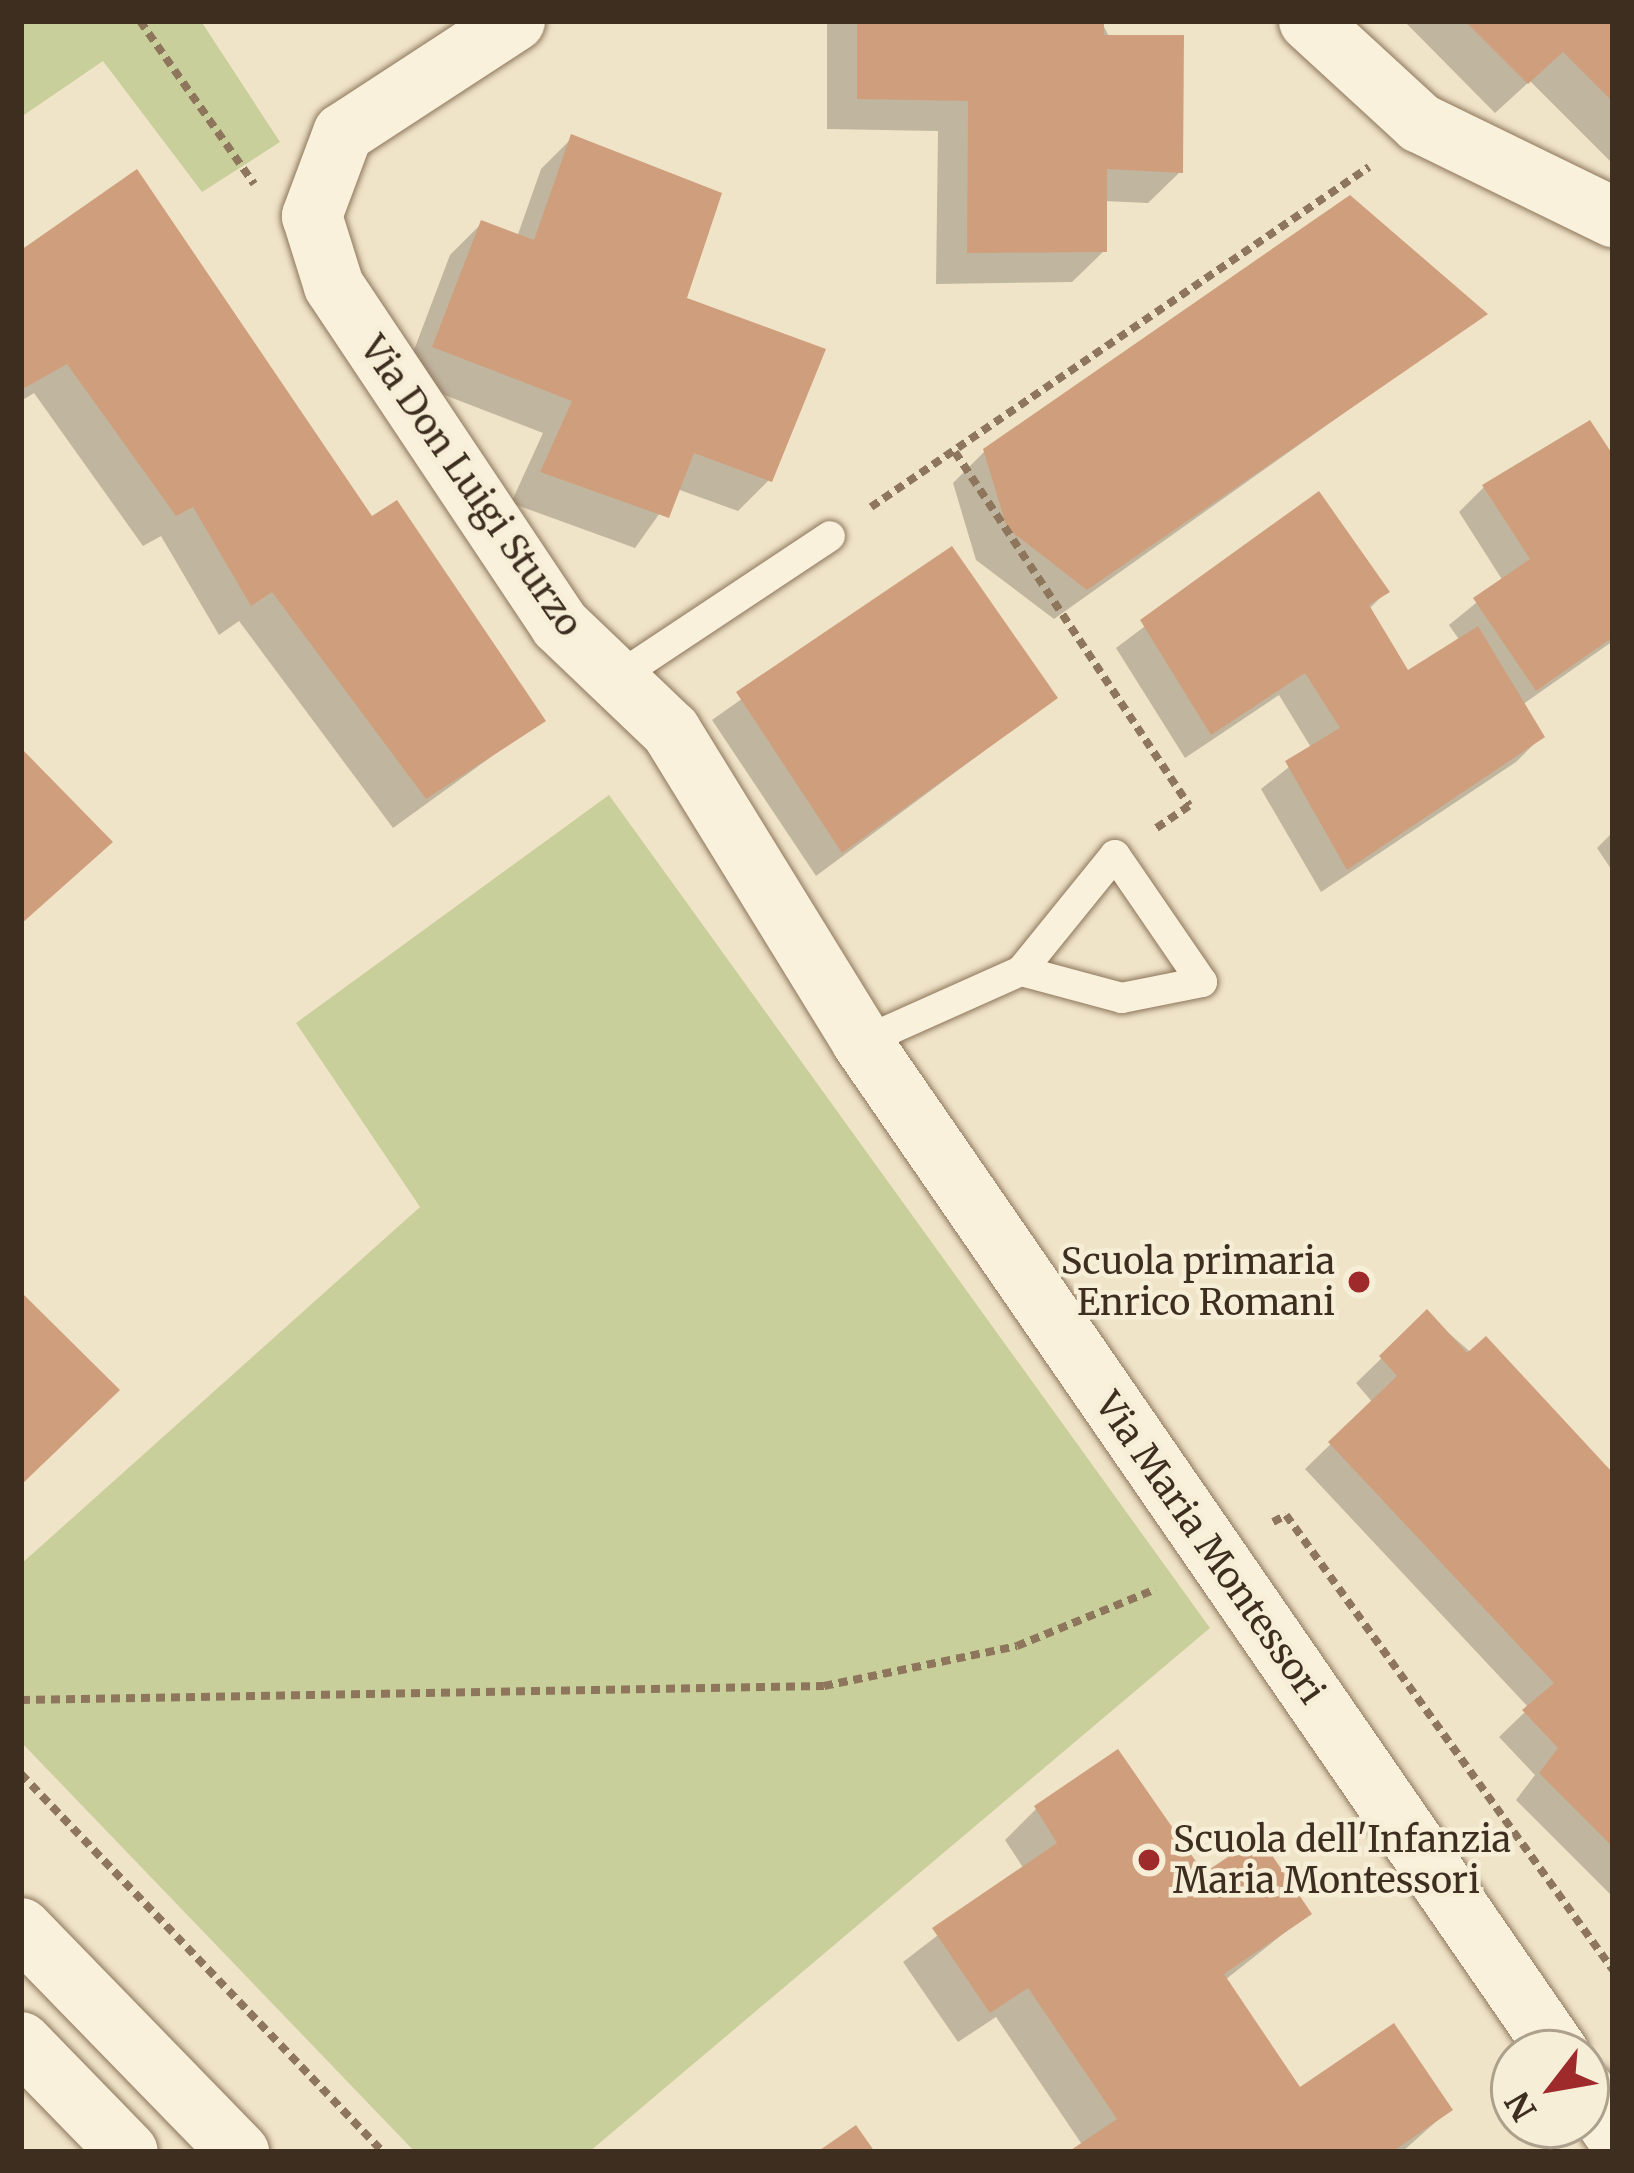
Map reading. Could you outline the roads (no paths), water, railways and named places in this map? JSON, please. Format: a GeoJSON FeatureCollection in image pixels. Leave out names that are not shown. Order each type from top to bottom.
{"type":"FeatureCollection","features":[{"type":"Feature","properties":{"kind":"street","name":"Via Don Luigi Sturzo"},"geometry":{"type":"LineString","coordinates":[[515,21],[344,133],[312,217],[347,306],[560,625],[671,731],[862,1042]]}},
{"type":"Feature","properties":{"kind":"street"},"geometry":{"type":"LineString","coordinates":[[1309,21],[1420,123],[1613,217]]}},
{"type":"Feature","properties":{"kind":"street","name":"Via Maria Montessori"},"geometry":{"type":"LineString","coordinates":[[862,1042],[1542,2029]]}},
{"type":"Feature","properties":{"kind":"street"},"geometry":{"type":"LineString","coordinates":[[21,1928],[239,2152]]}},
{"type":"Feature","properties":{"kind":"street"},"geometry":{"type":"LineString","coordinates":[[21,2042],[128,2152]]}},
{"type":"Feature","properties":{"kind":"lane"},"geometry":{"type":"LineString","coordinates":[[615,679],[830,536]]}},
{"type":"Feature","properties":{"kind":"lane"},"geometry":{"type":"LineString","coordinates":[[862,1042],[1021,970],[1115,855],[1202,982],[1122,998],[1021,970]]}},
{"type":"Feature","properties":{"kind":"place","name":"Scuola primaria Enrico Romani"},"geometry":{"type":"Point","coordinates":[1359,1282]}},
{"type":"Feature","properties":{"kind":"place","name":"Scuola dell'Infanzia Maria Montessori"},"geometry":{"type":"Point","coordinates":[1149,1860]}}]}
